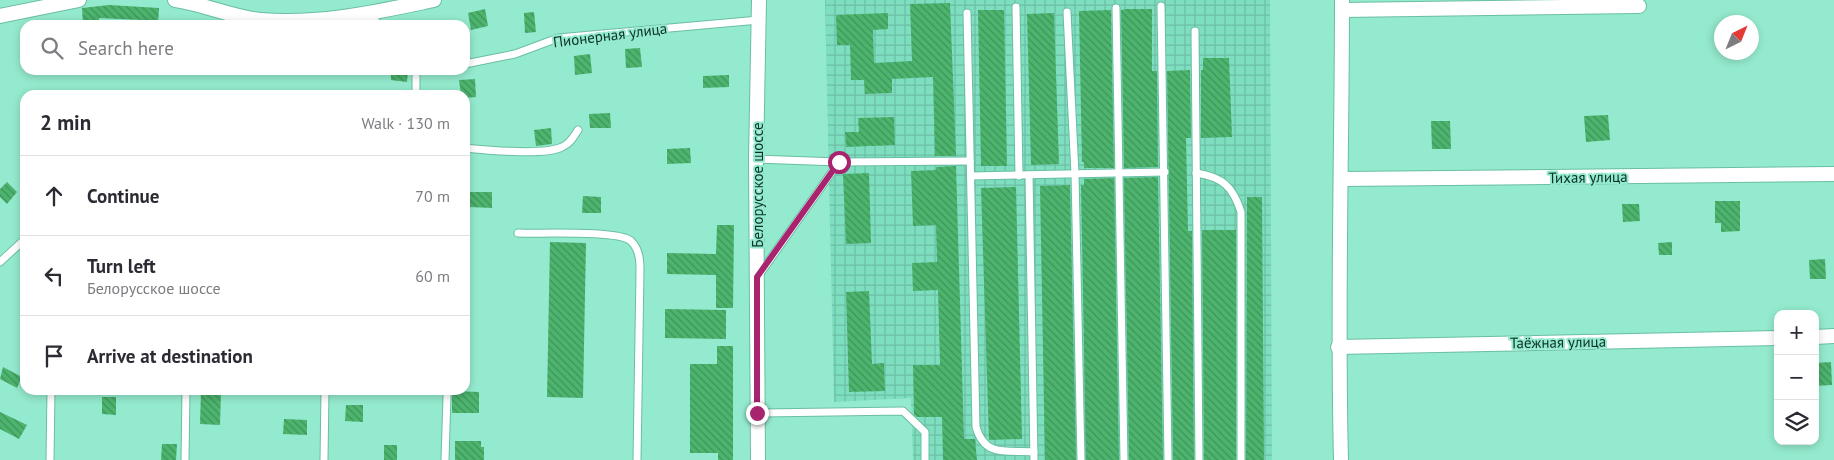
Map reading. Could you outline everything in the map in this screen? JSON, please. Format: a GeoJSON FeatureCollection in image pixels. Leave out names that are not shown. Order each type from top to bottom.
{"type":"FeatureCollection","features":[{"type":"Feature","properties":{"kind":"street"},"geometry":{"type":"LineString","coordinates":[[0,16],[79,0]]}},
{"type":"Feature","properties":{"kind":"street"},"geometry":{"type":"LineString","coordinates":[[175,0],[213,4],[261,20],[329,20],[434,0]]}},
{"type":"Feature","properties":{"kind":"street","name":"Белорусское шоссе"},"geometry":{"type":"LineString","coordinates":[[758,460],[756,159],[759,0]]}},
{"type":"Feature","properties":{"kind":"street"},"geometry":{"type":"LineString","coordinates":[[1341,460],[1338,347],[1342,179],[1342,5],[1639,6]]}},
{"type":"Feature","properties":{"kind":"street","name":"Тихая улица"},"geometry":{"type":"LineString","coordinates":[[1342,179],[1834,174]]}},
{"type":"Feature","properties":{"kind":"street"},"geometry":{"type":"LineString","coordinates":[[1819,337],[1834,336]]}},
{"type":"Feature","properties":{"kind":"street","name":"Таёжная улица"},"geometry":{"type":"LineString","coordinates":[[1338,347],[1774,338]]}},
{"type":"Feature","properties":{"kind":"lane"},"geometry":{"type":"LineString","coordinates":[[1161,6],[1168,460]]}},
{"type":"Feature","properties":{"kind":"lane"},"geometry":{"type":"LineString","coordinates":[[1016,7],[1019,176]]}},
{"type":"Feature","properties":{"kind":"lane"},"geometry":{"type":"LineString","coordinates":[[1116,8],[1124,460]]}},
{"type":"Feature","properties":{"kind":"lane"},"geometry":{"type":"LineString","coordinates":[[1067,12],[1075,174],[1081,460]]}},
{"type":"Feature","properties":{"kind":"lane"},"geometry":{"type":"LineString","coordinates":[[967,13],[976,427],[980,439],[992,450],[1034,452]]}},
{"type":"Feature","properties":{"kind":"lane"},"geometry":{"type":"LineString","coordinates":[[368,14],[375,20]]}},
{"type":"Feature","properties":{"kind":"lane","name":"Пионерная улица"},"geometry":{"type":"LineString","coordinates":[[470,63],[515,54],[558,38],[759,20]]}},
{"type":"Feature","properties":{"kind":"lane"},"geometry":{"type":"LineString","coordinates":[[1195,31],[1199,460]]}},
{"type":"Feature","properties":{"kind":"lane"},"geometry":{"type":"LineString","coordinates":[[416,75],[416,90]]}},
{"type":"Feature","properties":{"kind":"lane"},"geometry":{"type":"LineString","coordinates":[[470,148],[538,150],[561,148],[568,144],[578,130]]}},
{"type":"Feature","properties":{"kind":"lane"},"geometry":{"type":"LineString","coordinates":[[756,159],[839,162],[970,161]]}},
{"type":"Feature","properties":{"kind":"lane"},"geometry":{"type":"LineString","coordinates":[[757,277],[839,162]]}},
{"type":"Feature","properties":{"kind":"lane"},"geometry":{"type":"LineString","coordinates":[[970,176],[1165,172]]}},
{"type":"Feature","properties":{"kind":"lane"},"geometry":{"type":"LineString","coordinates":[[1196,173],[1218,179],[1235,193],[1241,212],[1241,460]]}},
{"type":"Feature","properties":{"kind":"lane"},"geometry":{"type":"LineString","coordinates":[[1029,176],[1034,460]]}},
{"type":"Feature","properties":{"kind":"lane"},"geometry":{"type":"LineString","coordinates":[[518,233],[612,235],[629,240],[635,246],[640,256],[637,460]]}},
{"type":"Feature","properties":{"kind":"lane"},"geometry":{"type":"LineString","coordinates":[[0,262],[20,244]]}},
{"type":"Feature","properties":{"kind":"lane"},"geometry":{"type":"LineString","coordinates":[[50,460],[51,395]]}},
{"type":"Feature","properties":{"kind":"lane"},"geometry":{"type":"LineString","coordinates":[[185,460],[186,395]]}},
{"type":"Feature","properties":{"kind":"lane"},"geometry":{"type":"LineString","coordinates":[[324,460],[325,395]]}},
{"type":"Feature","properties":{"kind":"lane"},"geometry":{"type":"LineString","coordinates":[[445,460],[447,396]]}},
{"type":"Feature","properties":{"kind":"lane"},"geometry":{"type":"LineString","coordinates":[[757,413],[904,412],[925,432],[925,460]]}},
{"type":"Feature","properties":{"kind":"shaded area"},"geometry":{"type":"Polygon","coordinates":[[[825,0],[1270,0],[1272,460],[913,460],[911,398],[834,402],[825,0]]]}},
{"type":"Feature","properties":{"kind":"building"},"geometry":{"type":"Polygon","coordinates":[[[950,3],[956,156],[935,156],[933,77],[892,79],[892,93],[865,94],[864,80],[851,80],[850,45],[837,45],[836,15],[888,13],[888,29],[873,30],[874,63],[912,61],[910,4],[950,3]]]}},
{"type":"Feature","properties":{"kind":"building"},"geometry":{"type":"Polygon","coordinates":[[[109,5],[159,8],[158,20],[99,18],[99,20],[83,20],[82,8],[109,5]]]}},
{"type":"Feature","properties":{"kind":"building"},"geometry":{"type":"Polygon","coordinates":[[[485,9],[488,26],[471,30],[468,13],[485,9]]]}},
{"type":"Feature","properties":{"kind":"building"},"geometry":{"type":"Polygon","coordinates":[[[1152,9],[1152,71],[1157,71],[1158,167],[1124,168],[1121,10],[1152,9]]]}},
{"type":"Feature","properties":{"kind":"building"},"geometry":{"type":"Polygon","coordinates":[[[978,10],[1004,10],[1007,166],[981,166],[978,10]]]}},
{"type":"Feature","properties":{"kind":"building"},"geometry":{"type":"Polygon","coordinates":[[[1111,10],[1114,168],[1084,168],[1084,162],[1082,162],[1079,11],[1111,10]]]}},
{"type":"Feature","properties":{"kind":"building"},"geometry":{"type":"Polygon","coordinates":[[[534,12],[536,32],[525,33],[524,13],[534,12]]]}},
{"type":"Feature","properties":{"kind":"building"},"geometry":{"type":"Polygon","coordinates":[[[1054,13],[1059,164],[1031,165],[1027,14],[1054,13]]]}},
{"type":"Feature","properties":{"kind":"building"},"geometry":{"type":"Polygon","coordinates":[[[640,48],[642,67],[626,68],[625,49],[640,48]]]}},
{"type":"Feature","properties":{"kind":"building"},"geometry":{"type":"Polygon","coordinates":[[[590,54],[592,73],[575,75],[574,56],[590,54]]]}},
{"type":"Feature","properties":{"kind":"building"},"geometry":{"type":"Polygon","coordinates":[[[1203,58],[1229,58],[1232,137],[1201,138],[1201,70],[1203,70],[1203,58]]]}},
{"type":"Feature","properties":{"kind":"building"},"geometry":{"type":"Polygon","coordinates":[[[1190,70],[1191,138],[1186,138],[1188,231],[1192,231],[1194,460],[1173,460],[1167,71],[1190,70]]]}},
{"type":"Feature","properties":{"kind":"building"},"geometry":{"type":"Polygon","coordinates":[[[391,75],[408,75],[407,82],[391,80],[391,75]]]}},
{"type":"Feature","properties":{"kind":"building"},"geometry":{"type":"Polygon","coordinates":[[[729,75],[729,87],[703,88],[703,76],[729,75]]]}},
{"type":"Feature","properties":{"kind":"building"},"geometry":{"type":"Polygon","coordinates":[[[475,79],[476,97],[470,98],[470,90],[460,90],[459,80],[475,79]]]}},
{"type":"Feature","properties":{"kind":"building"},"geometry":{"type":"Polygon","coordinates":[[[610,113],[611,128],[590,128],[589,114],[610,113]]]}},
{"type":"Feature","properties":{"kind":"building"},"geometry":{"type":"Polygon","coordinates":[[[1608,115],[1610,140],[1586,142],[1584,116],[1608,115]]]}},
{"type":"Feature","properties":{"kind":"building"},"geometry":{"type":"Polygon","coordinates":[[[894,117],[895,145],[846,147],[845,132],[859,132],[858,118],[894,117]]]}},
{"type":"Feature","properties":{"kind":"building"},"geometry":{"type":"Polygon","coordinates":[[[1431,121],[1450,121],[1451,149],[1432,149],[1431,121]]]}},
{"type":"Feature","properties":{"kind":"building"},"geometry":{"type":"Polygon","coordinates":[[[551,128],[552,144],[536,146],[534,130],[551,128]]]}},
{"type":"Feature","properties":{"kind":"building"},"geometry":{"type":"Polygon","coordinates":[[[690,148],[691,163],[667,164],[667,149],[690,148]]]}},
{"type":"Feature","properties":{"kind":"building"},"geometry":{"type":"Polygon","coordinates":[[[956,166],[964,439],[975,439],[977,460],[943,460],[942,417],[917,417],[914,414],[913,365],[940,365],[938,290],[913,291],[912,263],[937,262],[936,225],[913,226],[911,171],[936,170],[936,167],[956,166]]]}},
{"type":"Feature","properties":{"kind":"building"},"geometry":{"type":"Polygon","coordinates":[[[869,173],[871,243],[846,244],[843,174],[869,173]]]}},
{"type":"Feature","properties":{"kind":"building"},"geometry":{"type":"Polygon","coordinates":[[[1158,177],[1163,460],[1129,460],[1124,178],[1158,177]]]}},
{"type":"Feature","properties":{"kind":"building"},"geometry":{"type":"Polygon","coordinates":[[[1114,178],[1119,460],[1086,460],[1081,185],[1084,185],[1084,179],[1114,178]]]}},
{"type":"Feature","properties":{"kind":"building"},"geometry":{"type":"Polygon","coordinates":[[[7,182],[17,192],[7,204],[0,197],[0,189],[7,182]]]}},
{"type":"Feature","properties":{"kind":"building"},"geometry":{"type":"Polygon","coordinates":[[[1070,185],[1076,460],[1045,460],[1040,186],[1070,185]]]}},
{"type":"Feature","properties":{"kind":"building"},"geometry":{"type":"Polygon","coordinates":[[[1016,187],[1022,439],[989,440],[981,188],[1016,187]]]}},
{"type":"Feature","properties":{"kind":"building"},"geometry":{"type":"Polygon","coordinates":[[[470,192],[492,192],[492,208],[470,207],[470,192]]]}},
{"type":"Feature","properties":{"kind":"building"},"geometry":{"type":"Polygon","coordinates":[[[583,196],[601,197],[601,213],[582,213],[583,196]]]}},
{"type":"Feature","properties":{"kind":"building"},"geometry":{"type":"Polygon","coordinates":[[[1247,197],[1262,197],[1264,460],[1246,460],[1247,197]]]}},
{"type":"Feature","properties":{"kind":"building"},"geometry":{"type":"Polygon","coordinates":[[[1715,201],[1740,201],[1740,231],[1721,232],[1721,223],[1715,223],[1715,201]]]}},
{"type":"Feature","properties":{"kind":"building"},"geometry":{"type":"Polygon","coordinates":[[[1622,204],[1639,204],[1640,221],[1623,222],[1622,204]]]}},
{"type":"Feature","properties":{"kind":"building"},"geometry":{"type":"Polygon","coordinates":[[[717,225],[734,225],[733,308],[716,308],[716,275],[667,274],[667,253],[716,254],[717,225]]]}},
{"type":"Feature","properties":{"kind":"building"},"geometry":{"type":"Polygon","coordinates":[[[1202,230],[1236,230],[1236,460],[1204,460],[1202,230]]]}},
{"type":"Feature","properties":{"kind":"building"},"geometry":{"type":"Polygon","coordinates":[[[550,242],[586,243],[583,398],[547,397],[550,242]]]}},
{"type":"Feature","properties":{"kind":"building"},"geometry":{"type":"Polygon","coordinates":[[[1672,242],[1672,255],[1659,255],[1658,243],[1672,242]]]}},
{"type":"Feature","properties":{"kind":"building"},"geometry":{"type":"Polygon","coordinates":[[[1825,259],[1826,279],[1810,279],[1809,260],[1825,259]]]}},
{"type":"Feature","properties":{"kind":"building"},"geometry":{"type":"Polygon","coordinates":[[[869,291],[872,364],[884,363],[885,391],[849,392],[846,292],[869,291]]]}},
{"type":"Feature","properties":{"kind":"building"},"geometry":{"type":"Polygon","coordinates":[[[665,309],[726,310],[726,339],[665,338],[665,309]]]}},
{"type":"Feature","properties":{"kind":"building"},"geometry":{"type":"Polygon","coordinates":[[[717,346],[733,346],[733,460],[718,460],[718,453],[690,453],[690,364],[717,364],[717,346]]]}},
{"type":"Feature","properties":{"kind":"building"},"geometry":{"type":"Polygon","coordinates":[[[1831,362],[1832,385],[1819,386],[1819,363],[1831,362]]]}},
{"type":"Feature","properties":{"kind":"building"},"geometry":{"type":"Polygon","coordinates":[[[3,367],[20,376],[17,388],[0,379],[3,367]]]}},
{"type":"Feature","properties":{"kind":"building"},"geometry":{"type":"Polygon","coordinates":[[[470,392],[479,392],[479,413],[452,413],[452,395],[470,395],[470,392]]]}},
{"type":"Feature","properties":{"kind":"building"},"geometry":{"type":"Polygon","coordinates":[[[201,395],[221,395],[220,425],[200,424],[201,395]]]}},
{"type":"Feature","properties":{"kind":"building"},"geometry":{"type":"Polygon","coordinates":[[[102,397],[116,397],[116,415],[102,414],[102,397]]]}},
{"type":"Feature","properties":{"kind":"building"},"geometry":{"type":"Polygon","coordinates":[[[346,405],[363,405],[363,422],[345,421],[346,405]]]}},
{"type":"Feature","properties":{"kind":"building"},"geometry":{"type":"Polygon","coordinates":[[[0,412],[27,425],[19,439],[0,429],[0,412]]]}},
{"type":"Feature","properties":{"kind":"building"},"geometry":{"type":"Polygon","coordinates":[[[284,419],[307,420],[307,435],[283,434],[284,419]]]}},
{"type":"Feature","properties":{"kind":"building"},"geometry":{"type":"Polygon","coordinates":[[[455,441],[481,441],[481,447],[484,447],[484,460],[455,460],[455,441]]]}},
{"type":"Feature","properties":{"kind":"building"},"geometry":{"type":"Polygon","coordinates":[[[162,444],[177,444],[176,460],[161,460],[162,444]]]}},
{"type":"Feature","properties":{"kind":"building"},"geometry":{"type":"Polygon","coordinates":[[[384,445],[397,445],[397,460],[384,460],[384,445]]]}},
{"type":"Feature","properties":{"kind":"route"},"geometry":{"type":"LineString","coordinates":[[757,413],[757,277],[839,162]]}}]}
